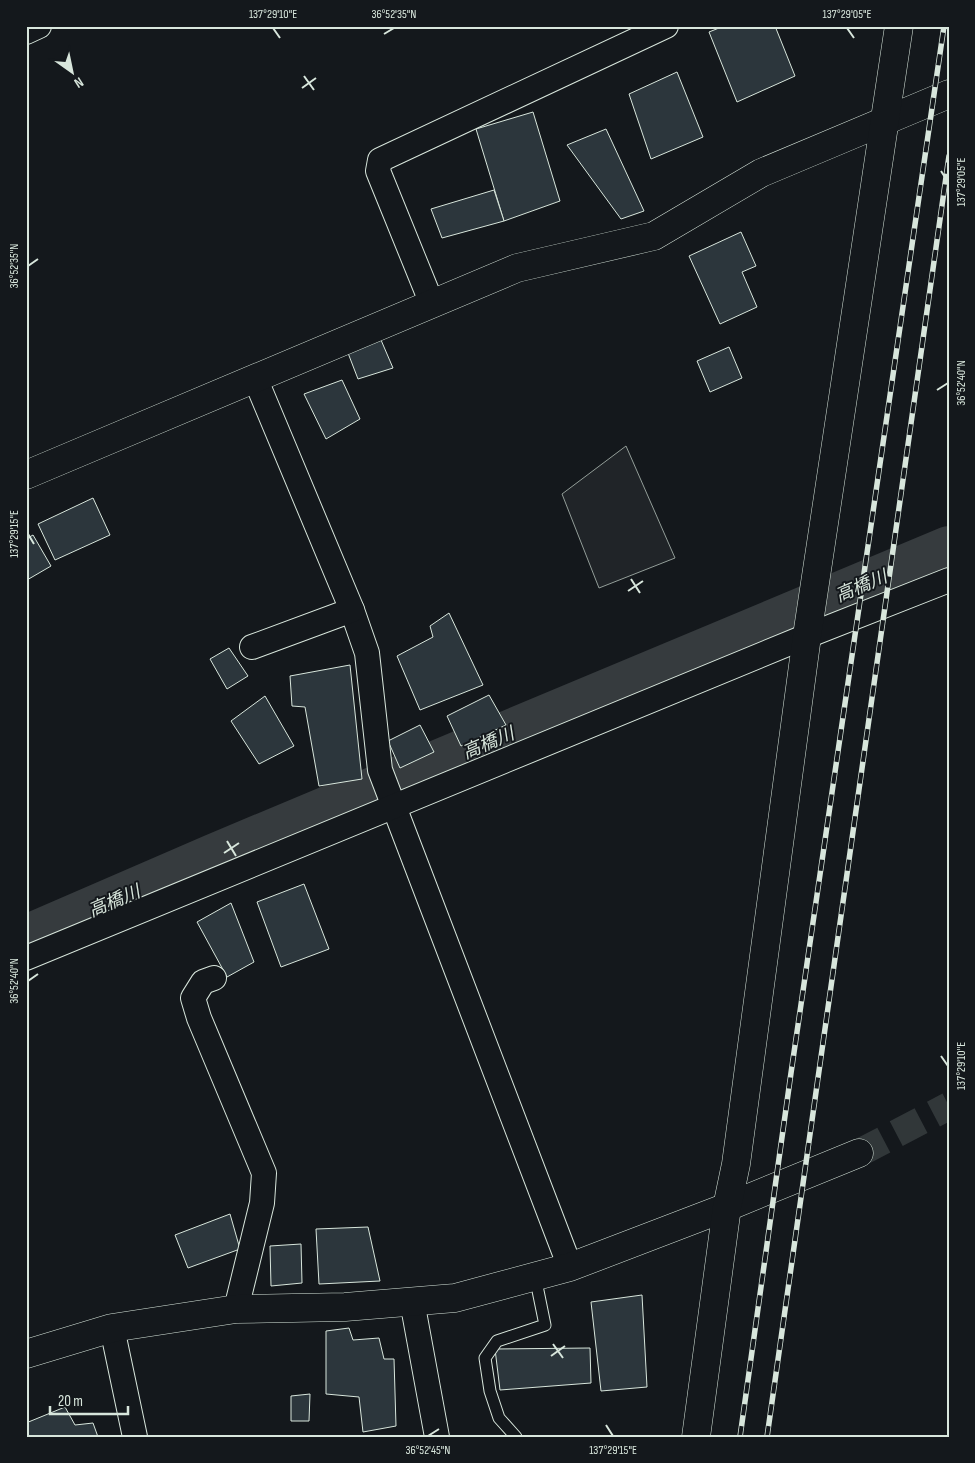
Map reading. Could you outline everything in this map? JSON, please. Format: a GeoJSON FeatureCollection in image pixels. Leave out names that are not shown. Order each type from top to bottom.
{"type":"FeatureCollection","features":[{"type":"Feature","properties":{"kind":"street"},"geometry":{"type":"LineString","coordinates":[[26,32],[39,26]]}},
{"type":"Feature","properties":{"kind":"street"},"geometry":{"type":"LineString","coordinates":[[432,304],[378,171],[380,160],[666,26]]}},
{"type":"Feature","properties":{"kind":"street"},"geometry":{"type":"LineString","coordinates":[[696,1437],[727,1207],[736,1164],[807,636],[899,26]]}},
{"type":"Feature","properties":{"kind":"street"},"geometry":{"type":"LineString","coordinates":[[26,474],[517,268],[654,236],[761,173],[949,94]]}},
{"type":"Feature","properties":{"kind":"street"},"geometry":{"type":"LineString","coordinates":[[255,378],[368,652],[380,770],[570,1267]]}},
{"type":"Feature","properties":{"kind":"street"},"geometry":{"type":"LineString","coordinates":[[26,958],[807,636],[949,580]]}},
{"type":"Feature","properties":{"kind":"street"},"geometry":{"type":"LineString","coordinates":[[252,647],[352,610]]}},
{"type":"Feature","properties":{"kind":"street"},"geometry":{"type":"LineString","coordinates":[[214,978],[203,982],[193,998],[199,1018],[264,1173],[262,1203],[236,1309]]}},
{"type":"Feature","properties":{"kind":"street"},"geometry":{"type":"LineString","coordinates":[[26,1354],[112,1328],[236,1309],[345,1307],[455,1298],[570,1267],[727,1207],[859,1153]]}},
{"type":"Feature","properties":{"kind":"street"},"geometry":{"type":"LineString","coordinates":[[412,1301],[437,1437]]}},
{"type":"Feature","properties":{"kind":"street"},"geometry":{"type":"LineString","coordinates":[[112,1328],[135,1437]]}},
{"type":"Feature","properties":{"kind":"lane"},"geometry":{"type":"LineString","coordinates":[[516,1437],[499,1418],[490,1391],[485,1358],[497,1341],[544,1325],[535,1276]]}},
{"type":"Feature","properties":{"kind":"shaded area"},"geometry":{"type":"Polygon","coordinates":[[[626,446],[675,558],[599,588],[562,494],[626,446]]]}},
{"type":"Feature","properties":{"kind":"building"},"geometry":{"type":"Polygon","coordinates":[[[724,26],[775,26],[795,76],[737,102],[709,32],[724,26]]]}},
{"type":"Feature","properties":{"kind":"building"},"geometry":{"type":"Polygon","coordinates":[[[677,72],[703,137],[651,159],[629,94],[677,72]]]}},
{"type":"Feature","properties":{"kind":"building"},"geometry":{"type":"Polygon","coordinates":[[[533,112],[560,201],[504,221],[476,129],[533,112]]]}},
{"type":"Feature","properties":{"kind":"building"},"geometry":{"type":"Polygon","coordinates":[[[606,129],[644,211],[621,219],[567,145],[606,129]]]}},
{"type":"Feature","properties":{"kind":"building"},"geometry":{"type":"Polygon","coordinates":[[[494,190],[504,221],[442,238],[431,209],[494,190]]]}},
{"type":"Feature","properties":{"kind":"building"},"geometry":{"type":"Polygon","coordinates":[[[741,232],[756,266],[742,272],[757,307],[720,324],[689,256],[741,232]]]}},
{"type":"Feature","properties":{"kind":"building"},"geometry":{"type":"Polygon","coordinates":[[[381,340],[393,368],[358,379],[348,353],[381,340]]]}},
{"type":"Feature","properties":{"kind":"building"},"geometry":{"type":"Polygon","coordinates":[[[729,347],[742,378],[710,392],[697,361],[729,347]]]}},
{"type":"Feature","properties":{"kind":"building"},"geometry":{"type":"Polygon","coordinates":[[[342,380],[360,419],[326,439],[304,394],[342,380]]]}},
{"type":"Feature","properties":{"kind":"building"},"geometry":{"type":"Polygon","coordinates":[[[93,498],[110,535],[55,560],[38,524],[93,498]]]}},
{"type":"Feature","properties":{"kind":"building"},"geometry":{"type":"Polygon","coordinates":[[[33,535],[51,566],[27,580],[26,539],[33,535]]]}},
{"type":"Feature","properties":{"kind":"building"},"geometry":{"type":"Polygon","coordinates":[[[449,613],[483,685],[420,710],[397,656],[433,637],[430,626],[449,613]]]}},
{"type":"Feature","properties":{"kind":"building"},"geometry":{"type":"Polygon","coordinates":[[[229,648],[248,676],[227,689],[210,659],[229,648]]]}},
{"type":"Feature","properties":{"kind":"building"},"geometry":{"type":"Polygon","coordinates":[[[350,665],[362,779],[319,786],[305,707],[292,706],[290,676],[350,665]]]}},
{"type":"Feature","properties":{"kind":"building"},"geometry":{"type":"Polygon","coordinates":[[[489,695],[506,725],[461,746],[447,716],[489,695]]]}},
{"type":"Feature","properties":{"kind":"building"},"geometry":{"type":"Polygon","coordinates":[[[265,696],[294,746],[259,764],[231,721],[265,696]]]}},
{"type":"Feature","properties":{"kind":"building"},"geometry":{"type":"Polygon","coordinates":[[[420,725],[434,752],[400,768],[388,741],[420,725]]]}},
{"type":"Feature","properties":{"kind":"building"},"geometry":{"type":"Polygon","coordinates":[[[304,884],[329,949],[281,967],[257,902],[304,884]]]}},
{"type":"Feature","properties":{"kind":"building"},"geometry":{"type":"Polygon","coordinates":[[[231,903],[254,962],[227,977],[197,922],[231,903]]]}},
{"type":"Feature","properties":{"kind":"building"},"geometry":{"type":"Polygon","coordinates":[[[230,1214],[240,1249],[188,1268],[175,1235],[230,1214]]]}},
{"type":"Feature","properties":{"kind":"building"},"geometry":{"type":"Polygon","coordinates":[[[368,1227],[380,1281],[319,1284],[316,1229],[368,1227]]]}},
{"type":"Feature","properties":{"kind":"building"},"geometry":{"type":"Polygon","coordinates":[[[301,1244],[302,1283],[271,1286],[270,1246],[301,1244]]]}},
{"type":"Feature","properties":{"kind":"building"},"geometry":{"type":"Polygon","coordinates":[[[642,1295],[647,1387],[601,1391],[591,1302],[642,1295]]]}},
{"type":"Feature","properties":{"kind":"building"},"geometry":{"type":"Polygon","coordinates":[[[349,1328],[353,1340],[379,1338],[384,1359],[394,1359],[396,1426],[363,1432],[359,1397],[326,1394],[326,1331],[349,1328]]]}},
{"type":"Feature","properties":{"kind":"building"},"geometry":{"type":"Polygon","coordinates":[[[590,1348],[591,1383],[500,1390],[495,1349],[590,1348]]]}},
{"type":"Feature","properties":{"kind":"building"},"geometry":{"type":"Polygon","coordinates":[[[310,1394],[309,1421],[291,1421],[291,1396],[310,1394]]]}},
{"type":"Feature","properties":{"kind":"building"},"geometry":{"type":"Polygon","coordinates":[[[65,1407],[75,1425],[93,1423],[98,1437],[26,1437],[26,1423],[65,1407]]]}},
{"type":"Feature","properties":{"kind":"waterway","name":"高橋川"},"geometry":{"type":"LineString","coordinates":[[26,938],[213,857],[949,549]]}},
{"type":"Feature","properties":{"kind":"tunnel"},"geometry":{"type":"LineString","coordinates":[[859,1153],[949,1106]]}},
{"type":"Feature","properties":{"kind":"railway"},"geometry":{"type":"LineString","coordinates":[[740,1437],[791,1073],[944,26]]}},
{"type":"Feature","properties":{"kind":"railway"},"geometry":{"type":"LineString","coordinates":[[767,1437],[949,156]]}}]}
